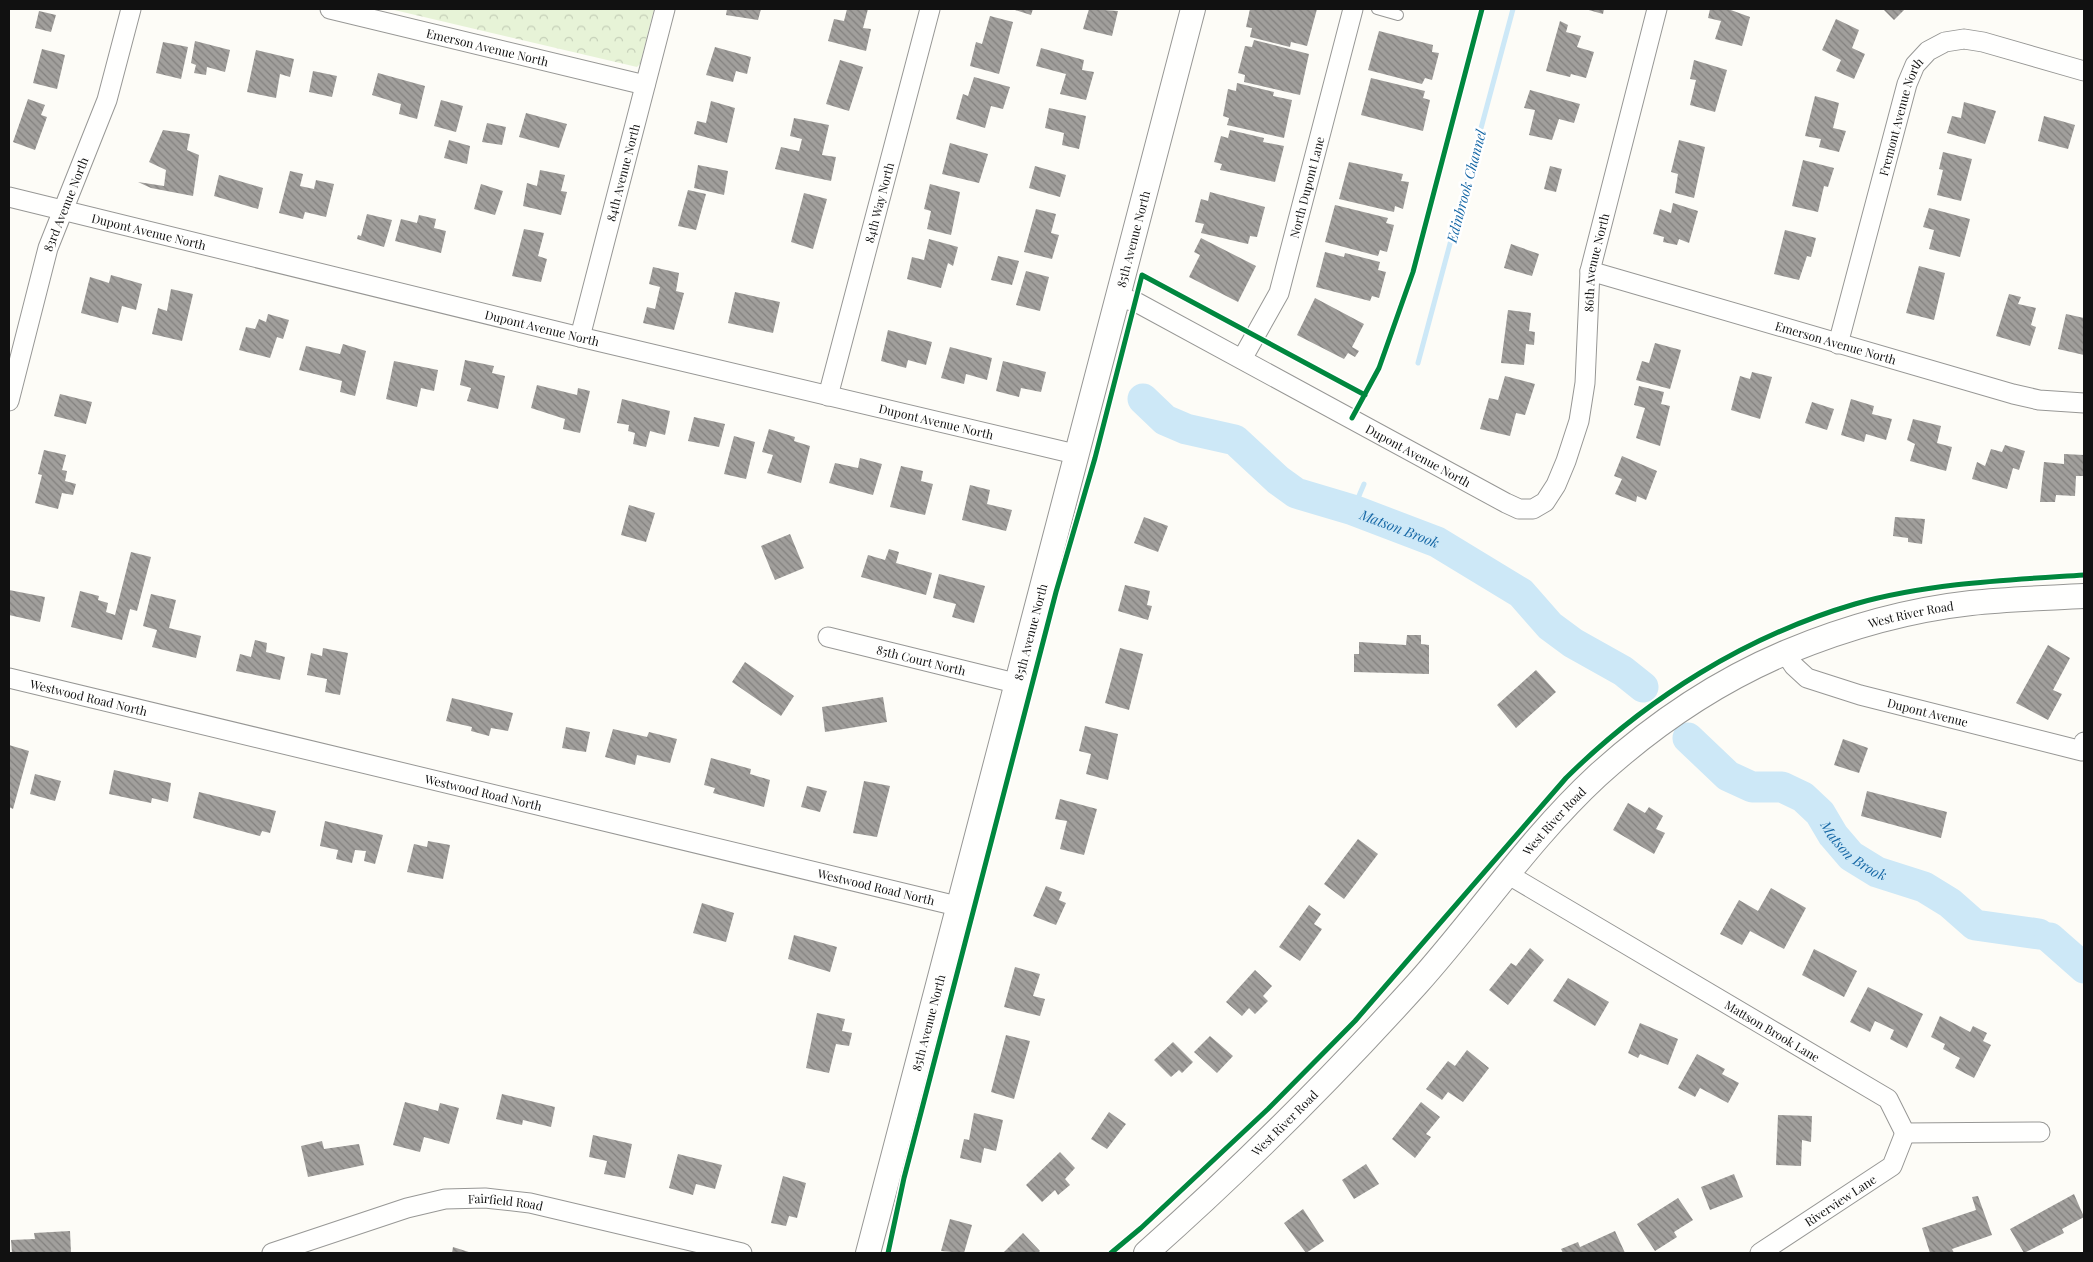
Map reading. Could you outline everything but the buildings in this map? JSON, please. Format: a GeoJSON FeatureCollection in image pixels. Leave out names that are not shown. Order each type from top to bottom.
{"type":"FeatureCollection","features":[{"type":"Feature","properties":{"kind":"street","name":"83rd Avenue North"},"geometry":{"type":"LineString","coordinates":[[9,402],[48,248],[107,100],[131,9]]}},
{"type":"Feature","properties":{"kind":"street","name":"Emerson Avenue North"},"geometry":{"type":"LineString","coordinates":[[330,9],[645,85]]}},
{"type":"Feature","properties":{"kind":"street","name":"84th Avenue North"},"geometry":{"type":"LineString","coordinates":[[580,337],[665,9]]}},
{"type":"Feature","properties":{"kind":"street","name":"84th Way North"},"geometry":{"type":"LineString","coordinates":[[828,396],[930,9]]}},
{"type":"Feature","properties":{"kind":"street","name":"85th Avenue North"},"geometry":{"type":"LineString","coordinates":[[868,1253],[1015,683],[1193,9]]}},
{"type":"Feature","properties":{"kind":"street","name":"North Dupont Lane"},"geometry":{"type":"LineString","coordinates":[[1242,359],[1279,293],[1353,9]]}},
{"type":"Feature","properties":{"kind":"street","name":"86th Avenue North"},"geometry":{"type":"LineString","coordinates":[[1533,509],[1545,502],[1556,485],[1579,420],[1585,383],[1590,271],[1657,9]]}},
{"type":"Feature","properties":{"kind":"street","name":"Fremont Avenue North"},"geometry":{"type":"LineString","coordinates":[[1838,344],[1907,84],[1915,65],[1928,50],[1945,42],[1964,39],[1983,42],[2084,71]]}},
{"type":"Feature","properties":{"kind":"street","name":"Dupont Avenue North"},"geometry":{"type":"LineString","coordinates":[[9,197],[580,337],[1075,454]]}},
{"type":"Feature","properties":{"kind":"street","name":"Emerson Avenue North"},"geometry":{"type":"LineString","coordinates":[[1590,271],[2013,394],[2038,400],[2084,403]]}},
{"type":"Feature","properties":{"kind":"street","name":"Dupont Avenue North"},"geometry":{"type":"LineString","coordinates":[[1118,297],[1136,302],[1506,503],[1519,509],[1533,509]]}},
{"type":"Feature","properties":{"kind":"street","name":"West River Road"},"geometry":{"type":"LineString","coordinates":[[1146,1253],[1236,1169],[1353,1054],[1434,964],[1562,813],[1596,777],[1626,751],[1688,706],[1719,687],[1784,653],[1850,629],[1916,612],[1970,604],[2084,596]]}},
{"type":"Feature","properties":{"kind":"street","name":"85th Court North"},"geometry":{"type":"LineString","coordinates":[[828,637],[1015,683]]}},
{"type":"Feature","properties":{"kind":"street","name":"Dupont Avenue"},"geometry":{"type":"LineString","coordinates":[[1784,653],[1807,678],[1860,696],[2083,747]]}},
{"type":"Feature","properties":{"kind":"street","name":"Westwood Road North"},"geometry":{"type":"LineString","coordinates":[[9,678],[957,906]]}},
{"type":"Feature","properties":{"kind":"street","name":"Mattson Brook Lane"},"geometry":{"type":"LineString","coordinates":[[1509,875],[1888,1099],[1905,1132]]}},
{"type":"Feature","properties":{"kind":"street"},"geometry":{"type":"LineString","coordinates":[[1905,1132],[2040,1132]]}},
{"type":"Feature","properties":{"kind":"street","name":"Riverview Lane"},"geometry":{"type":"LineString","coordinates":[[1760,1253],[1892,1166],[1905,1132]]}},
{"type":"Feature","properties":{"kind":"street","name":"Fairfield Road"},"geometry":{"type":"LineString","coordinates":[[272,1253],[407,1208],[445,1200],[485,1198],[530,1203],[742,1253]]}},
{"type":"Feature","properties":{"kind":"lane"},"geometry":{"type":"LineString","coordinates":[[1377,9],[1398,15]]}},
{"type":"Feature","properties":{"kind":"green space"},"geometry":{"type":"Polygon","coordinates":[[[390,9],[654,9],[640,64],[637,67],[390,9]]]}},
{"type":"Feature","properties":{"kind":"waterway","name":"Edinbrook Channel"},"geometry":{"type":"LineString","coordinates":[[1418,363],[1513,9]]}},
{"type":"Feature","properties":{"kind":"waterway","name":"Matson Brook"},"geometry":{"type":"LineString","coordinates":[[1143,399],[1165,420],[1186,429],[1235,440],[1278,480],[1296,493],[1353,510],[1437,542],[1521,593],[1550,626],[1573,643],[1623,671],[1643,687]]}},
{"type":"Feature","properties":{"kind":"waterway"},"geometry":{"type":"LineString","coordinates":[[1353,510],[1364,484]]}},
{"type":"Feature","properties":{"kind":"waterway","name":"Matson Brook"},"geometry":{"type":"LineString","coordinates":[[1688,738],[1728,776],[1752,787],[1782,787],[1803,797],[1820,813],[1833,835],[1851,856],[1877,872],[1924,887],[1950,903],[1975,925],[2039,934]]}},
{"type":"Feature","properties":{"kind":"waterway","name":"Matson Brook"},"geometry":{"type":"LineString","coordinates":[[2050,938],[2084,968]]}},
{"type":"Feature","properties":{"kind":"cycle path"},"geometry":{"type":"LineString","coordinates":[[1352,418],[1379,368],[1413,272],[1482,9]]}},
{"type":"Feature","properties":{"kind":"cycle path"},"geometry":{"type":"LineString","coordinates":[[888,1253],[904,1178],[1056,592],[1095,458],[1142,275],[1365,395]]}},
{"type":"Feature","properties":{"kind":"cycle path"},"geometry":{"type":"LineString","coordinates":[[1111,1253],[1141,1228],[1268,1109],[1355,1021],[1566,778],[1597,749],[1664,696],[1700,673],[1775,633],[1855,604],[1911,591],[1940,587],[2084,575]]}}]}
